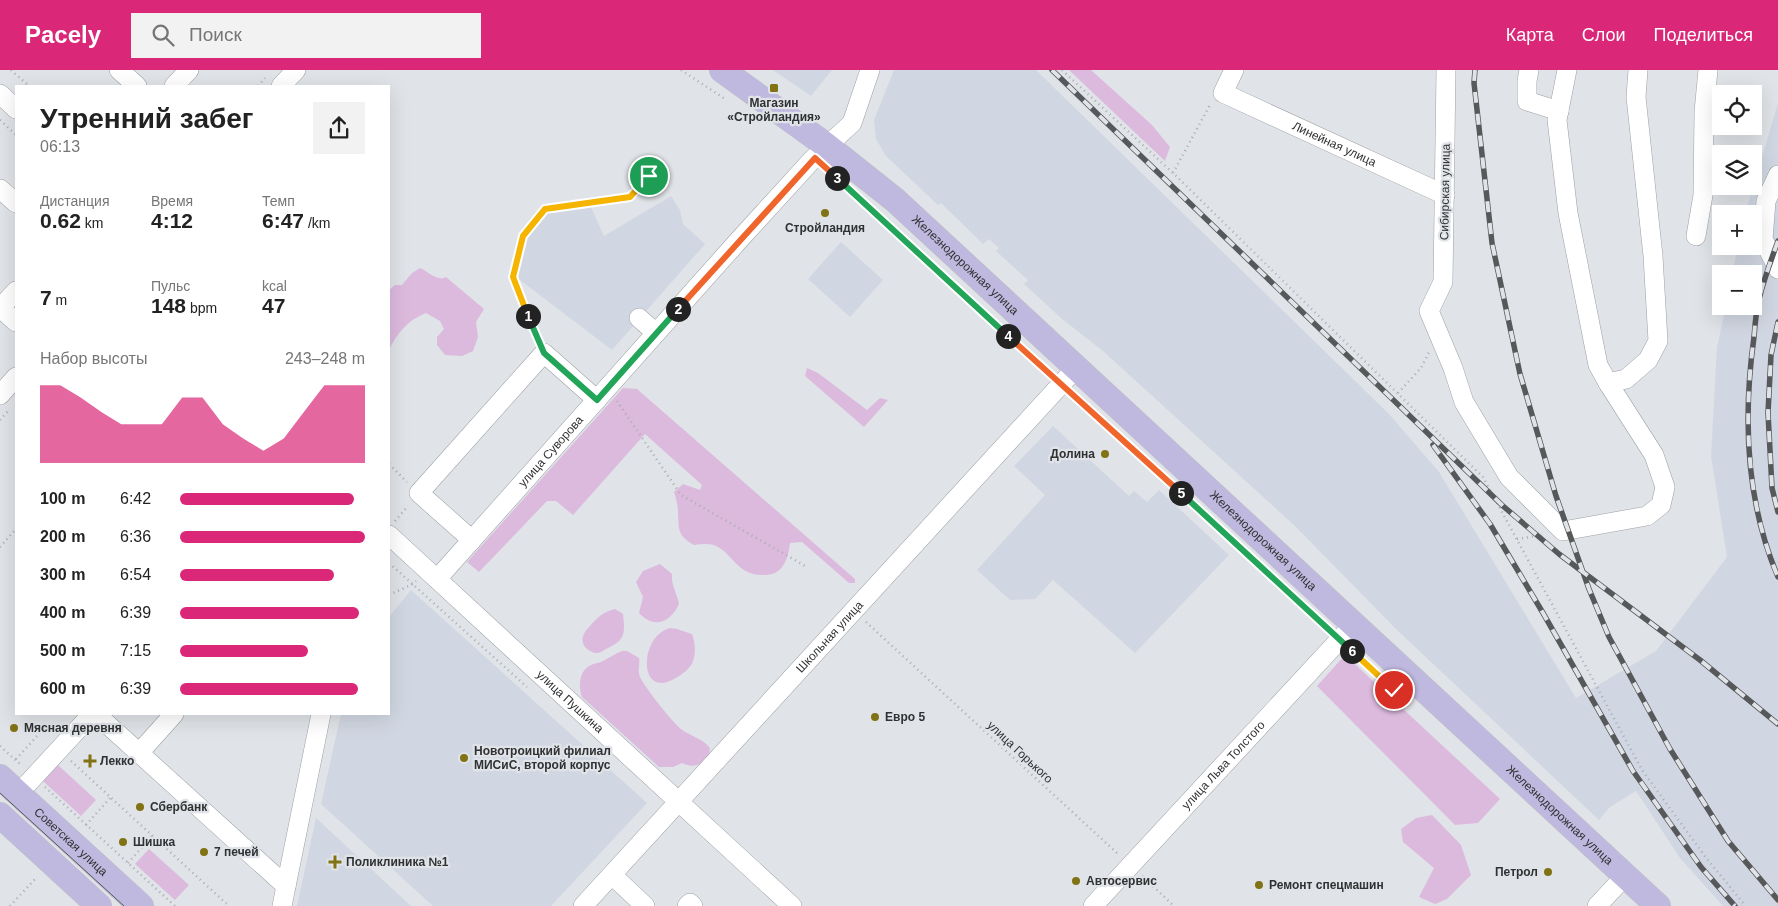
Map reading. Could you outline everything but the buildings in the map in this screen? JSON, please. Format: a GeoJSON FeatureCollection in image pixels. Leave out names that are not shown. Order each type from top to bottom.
{"type":"FeatureCollection","features":[{"type":"Feature","properties":{"kind":"main road","name":"Железнодорожная улица"},"geometry":{"type":"LineString","coordinates":[[722,70],[827,146],[896,200],[1069,376],[1354,624],[1658,906]]}},
{"type":"Feature","properties":{"kind":"main road","name":"Советская улица"},"geometry":{"type":"LineString","coordinates":[[17,777],[141,906]]}},
{"type":"Feature","properties":{"kind":"main road"},"geometry":{"type":"LineString","coordinates":[[0,815],[99,906]]}},
{"type":"Feature","properties":{"kind":"street"},"geometry":{"type":"LineString","coordinates":[[119,70],[136,85]]}},
{"type":"Feature","properties":{"kind":"street"},"geometry":{"type":"LineString","coordinates":[[175,85],[189,70]]}},
{"type":"Feature","properties":{"kind":"street","name":"улица Суворова"},"geometry":{"type":"LineString","coordinates":[[437,579],[739,240],[827,146],[852,123],[870,70]]}},
{"type":"Feature","properties":{"kind":"street"},"geometry":{"type":"LineString","coordinates":[[1223,93],[1234,70]]}},
{"type":"Feature","properties":{"kind":"street","name":"Сибирская улица"},"geometry":{"type":"LineString","coordinates":[[1438,333],[1429,311],[1443,282],[1446,70]]}},
{"type":"Feature","properties":{"kind":"street"},"geometry":{"type":"LineString","coordinates":[[1529,70],[1526,81],[1527,101],[1559,111]]}},
{"type":"Feature","properties":{"kind":"street"},"geometry":{"type":"LineString","coordinates":[[1438,333],[1453,368],[1464,402],[1510,477],[1563,531],[1647,516],[1661,506],[1666,487],[1654,455],[1598,365],[1568,213],[1557,120],[1567,70]]}},
{"type":"Feature","properties":{"kind":"street"},"geometry":{"type":"LineString","coordinates":[[1608,383],[1626,379],[1648,360],[1658,341],[1653,256],[1636,97],[1638,70]]}},
{"type":"Feature","properties":{"kind":"street"},"geometry":{"type":"LineString","coordinates":[[1696,236],[1703,196],[1704,112],[1708,70]]}},
{"type":"Feature","properties":{"kind":"street","name":"Линейная улица"},"geometry":{"type":"LineString","coordinates":[[1223,93],[1445,194]]}},
{"type":"Feature","properties":{"kind":"street"},"geometry":{"type":"LineString","coordinates":[[0,94],[15,107]]}},
{"type":"Feature","properties":{"kind":"street"},"geometry":{"type":"LineString","coordinates":[[1778,175],[1766,201],[1763,239],[1778,269]]}},
{"type":"Feature","properties":{"kind":"street"},"geometry":{"type":"LineString","coordinates":[[0,189],[15,203]]}},
{"type":"Feature","properties":{"kind":"street"},"geometry":{"type":"LineString","coordinates":[[15,292],[0,308],[15,321]]}},
{"type":"Feature","properties":{"kind":"street"},"geometry":{"type":"LineString","coordinates":[[639,318],[656,333]]}},
{"type":"Feature","properties":{"kind":"street"},"geometry":{"type":"LineString","coordinates":[[472,540],[419,493],[544,353],[602,394]]}},
{"type":"Feature","properties":{"kind":"street","name":"Школьная улица"},"geometry":{"type":"LineString","coordinates":[[583,906],[1069,376]]}},
{"type":"Feature","properties":{"kind":"street"},"geometry":{"type":"LineString","coordinates":[[0,395],[15,378]]}},
{"type":"Feature","properties":{"kind":"street","name":"улица Пушкина"},"geometry":{"type":"LineString","coordinates":[[392,528],[437,579],[792,906]]}},
{"type":"Feature","properties":{"kind":"street","name":"улица Льва Толстого"},"geometry":{"type":"LineString","coordinates":[[1093,906],[1354,624]]}},
{"type":"Feature","properties":{"kind":"street"},"geometry":{"type":"LineString","coordinates":[[17,777],[58,750],[93,715]]}},
{"type":"Feature","properties":{"kind":"street"},"geometry":{"type":"LineString","coordinates":[[95,715],[286,886]]}},
{"type":"Feature","properties":{"kind":"street"},"geometry":{"type":"LineString","coordinates":[[139,753],[173,715]]}},
{"type":"Feature","properties":{"kind":"street"},"geometry":{"type":"LineString","coordinates":[[282,906],[320,715]]}},
{"type":"Feature","properties":{"kind":"street"},"geometry":{"type":"LineString","coordinates":[[612,875],[645,906]]}},
{"type":"Feature","properties":{"kind":"street"},"geometry":{"type":"LineString","coordinates":[[1597,906],[1625,876]]}},
{"type":"Feature","properties":{"kind":"street"},"geometry":{"type":"LineString","coordinates":[[687,906],[690,903],[693,906]]}},
{"type":"Feature","properties":{"kind":"path"},"geometry":{"type":"LineString","coordinates":[[11,70],[28,85]]}},
{"type":"Feature","properties":{"kind":"path"},"geometry":{"type":"LineString","coordinates":[[680,70],[730,102]]}},
{"type":"Feature","properties":{"kind":"path"},"geometry":{"type":"LineString","coordinates":[[1062,70],[1173,173],[1483,477],[1642,770],[1707,859],[1744,904],[1742,906]]}},
{"type":"Feature","properties":{"kind":"path"},"geometry":{"type":"LineString","coordinates":[[1173,173],[1213,99],[1223,93]]}},
{"type":"Feature","properties":{"kind":"path"},"geometry":{"type":"LineString","coordinates":[[0,120],[15,134]]}},
{"type":"Feature","properties":{"kind":"path"},"geometry":{"type":"LineString","coordinates":[[544,353],[513,277],[523,236],[545,209],[630,197],[649,176]]}},
{"type":"Feature","properties":{"kind":"path"},"geometry":{"type":"LineString","coordinates":[[858,198],[1069,376]]}},
{"type":"Feature","properties":{"kind":"path"},"geometry":{"type":"LineString","coordinates":[[1398,393],[1421,368],[1438,333]]}},
{"type":"Feature","properties":{"kind":"path"},"geometry":{"type":"LineString","coordinates":[[602,394],[681,495],[807,567]]}},
{"type":"Feature","properties":{"kind":"path"},"geometry":{"type":"LineString","coordinates":[[390,465],[419,493],[392,528]]}},
{"type":"Feature","properties":{"kind":"path"},"geometry":{"type":"LineString","coordinates":[[0,547],[15,531]]}},
{"type":"Feature","properties":{"kind":"path"},"geometry":{"type":"LineString","coordinates":[[1517,539],[1563,531]]}},
{"type":"Feature","properties":{"kind":"path"},"geometry":{"type":"LineString","coordinates":[[390,595],[413,584]]}},
{"type":"Feature","properties":{"kind":"path","name":"улица Горького"},"geometry":{"type":"LineString","coordinates":[[854,610],[1174,906]]}},
{"type":"Feature","properties":{"kind":"path"},"geometry":{"type":"LineString","coordinates":[[17,777],[40,733]]}},
{"type":"Feature","properties":{"kind":"path"},"geometry":{"type":"LineString","coordinates":[[0,746],[17,777],[86,825],[175,906]]}},
{"type":"Feature","properties":{"kind":"path"},"geometry":{"type":"LineString","coordinates":[[58,750],[230,906]]}},
{"type":"Feature","properties":{"kind":"path"},"geometry":{"type":"LineString","coordinates":[[86,825],[111,798]]}},
{"type":"Feature","properties":{"kind":"path"},"geometry":{"type":"LineString","coordinates":[[128,863],[152,836]]}},
{"type":"Feature","properties":{"kind":"path"},"geometry":{"type":"LineString","coordinates":[[10,906],[37,877]]}},
{"type":"Feature","properties":{"kind":"shaded area"},"geometry":{"type":"Polygon","coordinates":[[[773,70],[832,70],[811,96],[773,70]]]}},
{"type":"Feature","properties":{"kind":"shaded area"},"geometry":{"type":"Polygon","coordinates":[[[894,70],[1036,70],[1389,414],[1439,472],[1576,698],[1656,651],[1727,557],[1711,456],[1717,347],[1724,315],[1762,315],[1762,265],[1734,265],[1736,255],[1762,255],[1762,205],[1748,205],[1751,195],[1762,195],[1762,157],[1778,103],[1778,906],[1723,906],[1680,858],[1636,791],[1610,807],[1599,820],[1398,631],[1295,526],[1103,351],[1062,319],[1024,284],[1028,280],[996,251],[999,248],[989,239],[983,244],[941,203],[938,205],[886,156],[876,139],[874,120],[894,70]]]}},
{"type":"Feature","properties":{"kind":"shaded area"},"geometry":{"type":"Polygon","coordinates":[[[1069,70],[1091,70],[1152,125],[1170,147],[1165,161],[1069,70]]]}},
{"type":"Feature","properties":{"kind":"shaded area"},"geometry":{"type":"Polygon","coordinates":[[[671,196],[680,210],[683,224],[705,244],[612,350],[516,277],[527,238],[550,211],[590,205],[604,236],[671,196]]]}},
{"type":"Feature","properties":{"kind":"shaded area"},"geometry":{"type":"Polygon","coordinates":[[[841,242],[883,280],[850,317],[808,279],[841,242]]]}},
{"type":"Feature","properties":{"kind":"shaded area"},"geometry":{"type":"Polygon","coordinates":[[[420,268],[437,277],[446,277],[484,309],[476,322],[478,337],[473,351],[462,356],[445,355],[437,345],[437,337],[444,329],[440,321],[426,313],[414,319],[404,328],[390,348],[390,289],[395,285],[402,285],[412,273],[420,268]]]}},
{"type":"Feature","properties":{"kind":"shaded area"},"geometry":{"type":"Polygon","coordinates":[[[807,368],[818,373],[867,410],[880,398],[888,400],[864,427],[805,376],[807,368]]]}},
{"type":"Feature","properties":{"kind":"shaded area"},"geometry":{"type":"Polygon","coordinates":[[[623,388],[637,389],[855,579],[855,583],[849,583],[802,542],[790,543],[788,555],[780,570],[770,575],[763,575],[744,570],[722,549],[706,544],[694,545],[688,541],[680,532],[678,507],[674,492],[683,484],[700,490],[702,485],[645,434],[573,515],[556,501],[547,501],[479,572],[467,562],[623,388]]]}},
{"type":"Feature","properties":{"kind":"shaded area"},"geometry":{"type":"Polygon","coordinates":[[[1053,426],[1129,496],[1134,491],[1147,502],[1159,490],[1229,555],[1135,653],[1053,580],[1035,599],[1010,600],[977,570],[1045,495],[1014,466],[1053,426]]]}},
{"type":"Feature","properties":{"kind":"shaded area"},"geometry":{"type":"Polygon","coordinates":[[[660,564],[672,574],[672,582],[679,604],[671,616],[661,622],[656,622],[650,621],[639,613],[643,597],[636,582],[643,571],[660,564]]]}},
{"type":"Feature","properties":{"kind":"shaded area","name":"Новотроицкий филиал МИСиС, второй корпус"},"geometry":{"type":"Polygon","coordinates":[[[411,590],[647,803],[551,906],[433,906],[321,804],[341,715],[390,715],[390,616],[411,590]]]}},
{"type":"Feature","properties":{"kind":"shaded area"},"geometry":{"type":"Polygon","coordinates":[[[615,609],[623,614],[623,635],[618,642],[600,653],[590,651],[584,645],[583,636],[601,615],[615,609]]]}},
{"type":"Feature","properties":{"kind":"shaded area"},"geometry":{"type":"Polygon","coordinates":[[[670,628],[692,634],[695,648],[694,658],[689,668],[681,675],[667,682],[657,682],[653,680],[648,671],[648,655],[657,636],[670,628]]]}},
{"type":"Feature","properties":{"kind":"shaded area"},"geometry":{"type":"Polygon","coordinates":[[[622,651],[627,651],[639,658],[641,678],[671,719],[681,729],[710,748],[707,762],[694,766],[682,763],[673,767],[659,767],[582,697],[580,679],[587,667],[602,662],[622,651]]]}},
{"type":"Feature","properties":{"kind":"shaded area"},"geometry":{"type":"Polygon","coordinates":[[[1345,655],[1500,799],[1478,823],[1455,825],[1317,686],[1345,655]]]}},
{"type":"Feature","properties":{"kind":"shaded area"},"geometry":{"type":"Polygon","coordinates":[[[58,765],[96,800],[81,816],[43,781],[58,765]]]}},
{"type":"Feature","properties":{"kind":"shaded area"},"geometry":{"type":"Polygon","coordinates":[[[1432,815],[1461,845],[1471,875],[1447,899],[1435,904],[1419,897],[1434,868],[1403,842],[1401,829],[1416,818],[1432,815]]]}},
{"type":"Feature","properties":{"kind":"shaded area","name":"Поликлиника №1"},"geometry":{"type":"Polygon","coordinates":[[[316,818],[411,906],[297,906],[316,818]]]}},
{"type":"Feature","properties":{"kind":"shaded area"},"geometry":{"type":"Polygon","coordinates":[[[149,849],[189,885],[175,900],[135,864],[149,849]]]}},
{"type":"Feature","properties":{"kind":"tram line"},"geometry":{"type":"LineString","coordinates":[[0,793],[124,906]]}},
{"type":"Feature","properties":{"kind":"railway"},"geometry":{"type":"LineString","coordinates":[[1052,70],[1503,506],[1559,554],[1700,660],[1778,724]]}},
{"type":"Feature","properties":{"kind":"railway"},"geometry":{"type":"LineString","coordinates":[[1475,70],[1474,83],[1492,243],[1520,374],[1556,496],[1589,589],[1609,637],[1670,749],[1728,841],[1778,900]]}},
{"type":"Feature","properties":{"kind":"railway"},"geometry":{"type":"LineString","coordinates":[[1778,241],[1765,277],[1757,308],[1751,367],[1748,428],[1753,489],[1759,519],[1778,577]]}},
{"type":"Feature","properties":{"kind":"railway"},"geometry":{"type":"LineString","coordinates":[[1778,322],[1771,355],[1768,413],[1772,488],[1778,512]]}},
{"type":"Feature","properties":{"kind":"railway"},"geometry":{"type":"LineString","coordinates":[[1433,445],[1490,524],[1633,771],[1701,867],[1735,906]]}},
{"type":"Feature","properties":{"kind":"place","name":"Магазин «Стройландия»"},"geometry":{"type":"Point","coordinates":[774,88]}},
{"type":"Feature","properties":{"kind":"place","name":"Стройландия"},"geometry":{"type":"Point","coordinates":[825,213]}},
{"type":"Feature","properties":{"kind":"place","name":"Долина"},"geometry":{"type":"Point","coordinates":[1105,454]}},
{"type":"Feature","properties":{"kind":"place","name":"Евро 5"},"geometry":{"type":"Point","coordinates":[875,717]}},
{"type":"Feature","properties":{"kind":"place","name":"Мясная деревня"},"geometry":{"type":"Point","coordinates":[14,728]}},
{"type":"Feature","properties":{"kind":"place","name":"Новотроицкий филиал МИСиС, второй корпус"},"geometry":{"type":"Point","coordinates":[464,758]}},
{"type":"Feature","properties":{"kind":"place","name":"Лекко"},"geometry":{"type":"Point","coordinates":[90,761]}},
{"type":"Feature","properties":{"kind":"place","name":"Сбербанк"},"geometry":{"type":"Point","coordinates":[140,807]}},
{"type":"Feature","properties":{"kind":"place","name":"Шишка"},"geometry":{"type":"Point","coordinates":[123,842]}},
{"type":"Feature","properties":{"kind":"place","name":"7 печей"},"geometry":{"type":"Point","coordinates":[204,852]}},
{"type":"Feature","properties":{"kind":"place","name":"Поликлиника №1"},"geometry":{"type":"Point","coordinates":[335,862]}},
{"type":"Feature","properties":{"kind":"place","name":"Петрол"},"geometry":{"type":"Point","coordinates":[1548,872]}},
{"type":"Feature","properties":{"kind":"place","name":"Автосервис"},"geometry":{"type":"Point","coordinates":[1076,881]}},
{"type":"Feature","properties":{"kind":"place","name":"Ремонт спецмашин"},"geometry":{"type":"Point","coordinates":[1259,885]}},
{"type":"Feature","properties":{"kind":"route"},"geometry":{"type":"LineString","coordinates":[[649,176],[630,197],[545,209],[523,236],[513,277],[544,353],[597,400],[739,240],[815,158],[1394,690]]}}]}
